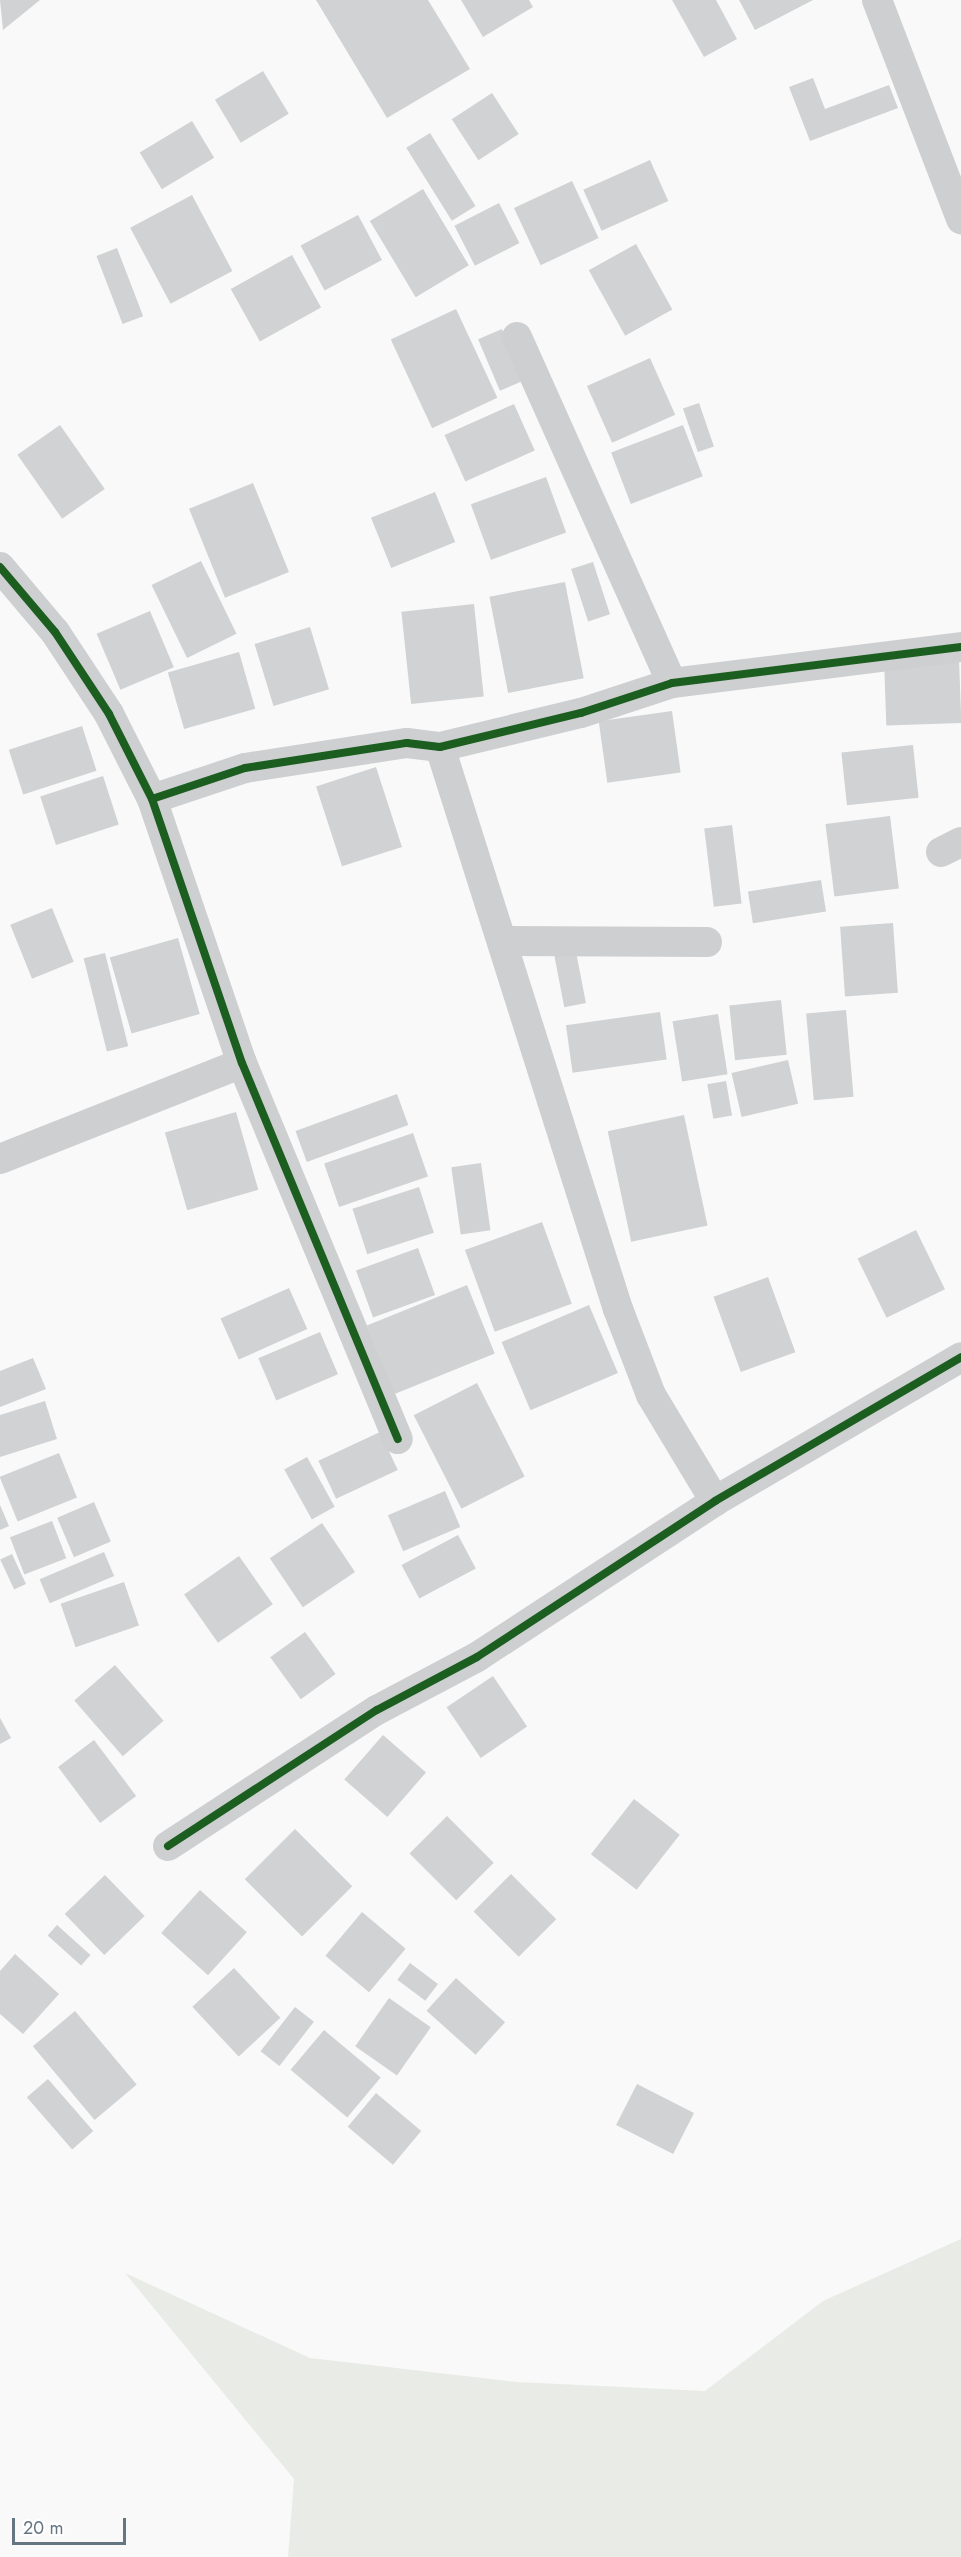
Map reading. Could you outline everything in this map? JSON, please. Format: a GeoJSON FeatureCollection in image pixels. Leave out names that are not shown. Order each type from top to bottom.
{"type":"FeatureCollection","features":[{"type":"Feature","properties":{"kind":"street"},"geometry":{"type":"LineString","coordinates":[[877,0],[961,219]]}},
{"type":"Feature","properties":{"kind":"street"},"geometry":{"type":"LineString","coordinates":[[517,337],[672,683]]}},
{"type":"Feature","properties":{"kind":"street"},"geometry":{"type":"LineString","coordinates":[[0,567],[55,632],[109,714],[152,799],[242,1063],[398,1439]]}},
{"type":"Feature","properties":{"kind":"street"},"geometry":{"type":"LineString","coordinates":[[152,799],[245,768],[407,743],[440,747],[581,713],[672,683],[961,647]]}},
{"type":"Feature","properties":{"kind":"street"},"geometry":{"type":"LineString","coordinates":[[440,747],[504,941],[618,1310],[651,1395],[715,1501]]}},
{"type":"Feature","properties":{"kind":"street"},"geometry":{"type":"LineString","coordinates":[[504,941],[707,942]]}},
{"type":"Feature","properties":{"kind":"street"},"geometry":{"type":"LineString","coordinates":[[0,1159],[242,1063]]}},
{"type":"Feature","properties":{"kind":"street"},"geometry":{"type":"LineString","coordinates":[[168,1846],[377,1710],[477,1657],[715,1501],[961,1357]]}},
{"type":"Feature","properties":{"kind":"shaded area"},"geometry":{"type":"Polygon","coordinates":[[[961,2239],[961,2557],[288,2557],[294,2479],[125,2273],[310,2358],[517,2382],[705,2391],[823,2301],[961,2239]]]}},
{"type":"Feature","properties":{"kind":"building"},"geometry":{"type":"Polygon","coordinates":[[[0,0],[40,0],[3,30],[0,0]]]}},
{"type":"Feature","properties":{"kind":"building"},"geometry":{"type":"Polygon","coordinates":[[[316,0],[428,0],[470,69],[387,118],[316,0]]]}},
{"type":"Feature","properties":{"kind":"building"},"geometry":{"type":"Polygon","coordinates":[[[461,0],[529,0],[533,7],[483,37],[461,0]]]}},
{"type":"Feature","properties":{"kind":"building"},"geometry":{"type":"Polygon","coordinates":[[[672,0],[716,0],[737,39],[704,57],[672,0]]]}},
{"type":"Feature","properties":{"kind":"building"},"geometry":{"type":"Polygon","coordinates":[[[739,0],[813,0],[755,30],[739,0]]]}},
{"type":"Feature","properties":{"kind":"building"},"geometry":{"type":"Polygon","coordinates":[[[263,71],[289,114],[241,143],[215,100],[263,71]]]}},
{"type":"Feature","properties":{"kind":"building"},"geometry":{"type":"Polygon","coordinates":[[[813,78],[825,109],[889,85],[898,108],[810,141],[789,87],[813,78]]]}},
{"type":"Feature","properties":{"kind":"building"},"geometry":{"type":"Polygon","coordinates":[[[492,93],[519,134],[478,160],[452,119],[492,93]]]}},
{"type":"Feature","properties":{"kind":"building"},"geometry":{"type":"Polygon","coordinates":[[[192,121],[214,158],[162,189],[140,152],[192,121]]]}},
{"type":"Feature","properties":{"kind":"building"},"geometry":{"type":"Polygon","coordinates":[[[430,133],[476,206],[452,221],[406,148],[430,133]]]}},
{"type":"Feature","properties":{"kind":"building"},"geometry":{"type":"Polygon","coordinates":[[[650,160],[668,201],[602,231],[583,190],[650,160]]]}},
{"type":"Feature","properties":{"kind":"building"},"geometry":{"type":"Polygon","coordinates":[[[572,181],[599,238],[541,265],[514,208],[572,181]]]}},
{"type":"Feature","properties":{"kind":"building"},"geometry":{"type":"Polygon","coordinates":[[[423,189],[469,265],[416,297],[370,221],[423,189]]]}},
{"type":"Feature","properties":{"kind":"building"},"geometry":{"type":"Polygon","coordinates":[[[192,195],[232,271],[171,304],[130,228],[192,195]]]}},
{"type":"Feature","properties":{"kind":"building"},"geometry":{"type":"Polygon","coordinates":[[[499,203],[519,243],[475,266],[454,226],[499,203]]]}},
{"type":"Feature","properties":{"kind":"building"},"geometry":{"type":"Polygon","coordinates":[[[358,215],[382,260],[325,291],[301,246],[358,215]]]}},
{"type":"Feature","properties":{"kind":"building"},"geometry":{"type":"Polygon","coordinates":[[[636,244],[672,310],[625,336],[589,270],[636,244]]]}},
{"type":"Feature","properties":{"kind":"building"},"geometry":{"type":"Polygon","coordinates":[[[117,248],[143,316],[123,324],[96,256],[117,248]]]}},
{"type":"Feature","properties":{"kind":"building"},"geometry":{"type":"Polygon","coordinates":[[[292,255],[321,307],[260,341],[231,289],[292,255]]]}},
{"type":"Feature","properties":{"kind":"building"},"geometry":{"type":"Polygon","coordinates":[[[456,309],[497,398],[432,428],[391,339],[456,309]]]}},
{"type":"Feature","properties":{"kind":"building"},"geometry":{"type":"Polygon","coordinates":[[[502,329],[524,381],[500,391],[478,339],[502,329]]]}},
{"type":"Feature","properties":{"kind":"building"},"geometry":{"type":"Polygon","coordinates":[[[650,358],[675,415],[612,443],[587,386],[650,358]]]}},
{"type":"Feature","properties":{"kind":"building"},"geometry":{"type":"Polygon","coordinates":[[[699,403],[714,446],[698,452],[683,409],[699,403]]]}},
{"type":"Feature","properties":{"kind":"building"},"geometry":{"type":"Polygon","coordinates":[[[514,404],[535,451],[465,482],[445,435],[514,404]]]}},
{"type":"Feature","properties":{"kind":"building"},"geometry":{"type":"Polygon","coordinates":[[[60,425],[105,489],[62,519],[17,455],[60,425]]]}},
{"type":"Feature","properties":{"kind":"building"},"geometry":{"type":"Polygon","coordinates":[[[683,425],[703,476],[631,504],[611,453],[683,425]]]}},
{"type":"Feature","properties":{"kind":"building"},"geometry":{"type":"Polygon","coordinates":[[[546,477],[566,532],[491,560],[471,504],[546,477]]]}},
{"type":"Feature","properties":{"kind":"building"},"geometry":{"type":"Polygon","coordinates":[[[253,483],[289,572],[225,598],[189,509],[253,483]]]}},
{"type":"Feature","properties":{"kind":"building"},"geometry":{"type":"Polygon","coordinates":[[[435,492],[455,542],[391,568],[371,518],[435,492]]]}},
{"type":"Feature","properties":{"kind":"building"},"geometry":{"type":"Polygon","coordinates":[[[201,561],[237,634],[187,658],[152,585],[201,561]]]}},
{"type":"Feature","properties":{"kind":"building"},"geometry":{"type":"Polygon","coordinates":[[[593,562],[610,614],[588,621],[571,569],[593,562]]]}},
{"type":"Feature","properties":{"kind":"building"},"geometry":{"type":"Polygon","coordinates":[[[565,582],[584,678],[508,693],[489,597],[565,582]]]}},
{"type":"Feature","properties":{"kind":"building"},"geometry":{"type":"Polygon","coordinates":[[[474,604],[484,696],[411,704],[401,612],[474,604]]]}},
{"type":"Feature","properties":{"kind":"building"},"geometry":{"type":"Polygon","coordinates":[[[150,611],[174,667],[120,690],[97,634],[150,611]]]}},
{"type":"Feature","properties":{"kind":"building"},"geometry":{"type":"Polygon","coordinates":[[[310,627],[329,689],[274,706],[255,644],[310,627]]]}},
{"type":"Feature","properties":{"kind":"building"},"geometry":{"type":"Polygon","coordinates":[[[239,652],[255,709],[184,729],[168,672],[239,652]]]}},
{"type":"Feature","properties":{"kind":"building"},"geometry":{"type":"Polygon","coordinates":[[[959,658],[961,723],[886,726],[884,661],[959,658]]]}},
{"type":"Feature","properties":{"kind":"building"},"geometry":{"type":"Polygon","coordinates":[[[672,711],[681,772],[607,783],[599,721],[672,711]]]}},
{"type":"Feature","properties":{"kind":"building"},"geometry":{"type":"Polygon","coordinates":[[[82,726],[97,771],[23,794],[9,750],[82,726]]]}},
{"type":"Feature","properties":{"kind":"building"},"geometry":{"type":"Polygon","coordinates":[[[913,745],[919,798],[847,805],[841,753],[913,745]]]}},
{"type":"Feature","properties":{"kind":"building"},"geometry":{"type":"Polygon","coordinates":[[[376,767],[402,847],[342,866],[316,786],[376,767]]]}},
{"type":"Feature","properties":{"kind":"building"},"geometry":{"type":"Polygon","coordinates":[[[103,776],[119,825],[56,845],[40,796],[103,776]]]}},
{"type":"Feature","properties":{"kind":"building"},"geometry":{"type":"Polygon","coordinates":[[[890,816],[899,888],[834,896],[825,824],[890,816]]]}},
{"type":"Feature","properties":{"kind":"building"},"geometry":{"type":"Polygon","coordinates":[[[732,825],[742,903],[714,907],[704,828],[732,825]]]}},
{"type":"Feature","properties":{"kind":"building"},"geometry":{"type":"Polygon","coordinates":[[[821,880],[826,912],[753,923],[748,892],[821,880]]]}},
{"type":"Feature","properties":{"kind":"building"},"geometry":{"type":"Polygon","coordinates":[[[52,908],[74,962],[32,979],[10,925],[52,908]]]}},
{"type":"Feature","properties":{"kind":"building"},"geometry":{"type":"Polygon","coordinates":[[[893,923],[898,993],[845,997],[840,927],[893,923]]]}},
{"type":"Feature","properties":{"kind":"building"},"geometry":{"type":"Polygon","coordinates":[[[178,938],[200,1014],[132,1034],[110,958],[178,938]]]}},
{"type":"Feature","properties":{"kind":"building"},"geometry":{"type":"Polygon","coordinates":[[[576,952],[586,1003],[564,1007],[554,956],[576,952]]]}},
{"type":"Feature","properties":{"kind":"building"},"geometry":{"type":"Polygon","coordinates":[[[105,953],[128,1046],[107,1051],[84,958],[105,953]]]}},
{"type":"Feature","properties":{"kind":"building"},"geometry":{"type":"Polygon","coordinates":[[[781,1000],[787,1055],[735,1060],[729,1005],[781,1000]]]}},
{"type":"Feature","properties":{"kind":"building"},"geometry":{"type":"Polygon","coordinates":[[[846,1010],[854,1097],[814,1100],[806,1013],[846,1010]]]}},
{"type":"Feature","properties":{"kind":"building"},"geometry":{"type":"Polygon","coordinates":[[[660,1012],[667,1060],[573,1073],[566,1025],[660,1012]]]}},
{"type":"Feature","properties":{"kind":"building"},"geometry":{"type":"Polygon","coordinates":[[[718,1014],[728,1074],[682,1081],[673,1021],[718,1014]]]}},
{"type":"Feature","properties":{"kind":"building"},"geometry":{"type":"Polygon","coordinates":[[[788,1060],[798,1104],[742,1117],[731,1073],[788,1060]]]}},
{"type":"Feature","properties":{"kind":"building"},"geometry":{"type":"Polygon","coordinates":[[[726,1081],[732,1115],[713,1119],[707,1084],[726,1081]]]}},
{"type":"Feature","properties":{"kind":"building"},"geometry":{"type":"Polygon","coordinates":[[[397,1094],[408,1125],[307,1162],[296,1131],[397,1094]]]}},
{"type":"Feature","properties":{"kind":"building"},"geometry":{"type":"Polygon","coordinates":[[[236,1112],[258,1190],[187,1210],[165,1132],[236,1112]]]}},
{"type":"Feature","properties":{"kind":"building"},"geometry":{"type":"Polygon","coordinates":[[[684,1115],[707,1226],[631,1242],[608,1131],[684,1115]]]}},
{"type":"Feature","properties":{"kind":"building"},"geometry":{"type":"Polygon","coordinates":[[[413,1133],[428,1176],[339,1207],[324,1164],[413,1133]]]}},
{"type":"Feature","properties":{"kind":"building"},"geometry":{"type":"Polygon","coordinates":[[[481,1163],[490,1230],[461,1235],[451,1167],[481,1163]]]}},
{"type":"Feature","properties":{"kind":"building"},"geometry":{"type":"Polygon","coordinates":[[[419,1187],[434,1233],[367,1254],[352,1209],[419,1187]]]}},
{"type":"Feature","properties":{"kind":"building"},"geometry":{"type":"Polygon","coordinates":[[[542,1222],[572,1304],[495,1332],[465,1250],[542,1222]]]}},
{"type":"Feature","properties":{"kind":"building"},"geometry":{"type":"Polygon","coordinates":[[[916,1230],[945,1289],[887,1318],[858,1258],[916,1230]]]}},
{"type":"Feature","properties":{"kind":"building"},"geometry":{"type":"Polygon","coordinates":[[[418,1248],[435,1295],[373,1318],[356,1271],[418,1248]]]}},
{"type":"Feature","properties":{"kind":"building"},"geometry":{"type":"Polygon","coordinates":[[[768,1277],[795,1352],[741,1372],[713,1297],[768,1277]]]}},
{"type":"Feature","properties":{"kind":"building"},"geometry":{"type":"Polygon","coordinates":[[[467,1285],[495,1354],[395,1394],[367,1325],[467,1285]]]}},
{"type":"Feature","properties":{"kind":"building"},"geometry":{"type":"Polygon","coordinates":[[[289,1288],[307,1329],[239,1360],[220,1319],[289,1288]]]}},
{"type":"Feature","properties":{"kind":"building"},"geometry":{"type":"Polygon","coordinates":[[[589,1305],[618,1373],[530,1410],[502,1342],[589,1305]]]}},
{"type":"Feature","properties":{"kind":"building"},"geometry":{"type":"Polygon","coordinates":[[[320,1332],[338,1374],[276,1401],[258,1358],[320,1332]]]}},
{"type":"Feature","properties":{"kind":"building"},"geometry":{"type":"Polygon","coordinates":[[[33,1358],[46,1389],[0,1407],[0,1371],[33,1358]]]}},
{"type":"Feature","properties":{"kind":"building"},"geometry":{"type":"Polygon","coordinates":[[[477,1383],[525,1477],[461,1509],[414,1415],[477,1383]]]}},
{"type":"Feature","properties":{"kind":"building"},"geometry":{"type":"Polygon","coordinates":[[[45,1401],[57,1439],[0,1457],[0,1415],[45,1401]]]}},
{"type":"Feature","properties":{"kind":"building"},"geometry":{"type":"Polygon","coordinates":[[[380,1432],[398,1470],[336,1499],[318,1461],[380,1432]]]}},
{"type":"Feature","properties":{"kind":"building"},"geometry":{"type":"Polygon","coordinates":[[[59,1453],[77,1498],[18,1521],[0,1477],[59,1453]]]}},
{"type":"Feature","properties":{"kind":"building"},"geometry":{"type":"Polygon","coordinates":[[[307,1457],[335,1507],[312,1519],[284,1470],[307,1457]]]}},
{"type":"Feature","properties":{"kind":"building"},"geometry":{"type":"Polygon","coordinates":[[[445,1491],[460,1527],[403,1551],[388,1515],[445,1491]]]}},
{"type":"Feature","properties":{"kind":"building"},"geometry":{"type":"Polygon","coordinates":[[[94,1502],[111,1542],[74,1557],[57,1518],[94,1502]]]}},
{"type":"Feature","properties":{"kind":"building"},"geometry":{"type":"Polygon","coordinates":[[[0,1505],[9,1526],[0,1530],[0,1505]]]}},
{"type":"Feature","properties":{"kind":"building"},"geometry":{"type":"Polygon","coordinates":[[[52,1521],[66,1558],[24,1574],[10,1537],[52,1521]]]}},
{"type":"Feature","properties":{"kind":"building"},"geometry":{"type":"Polygon","coordinates":[[[322,1523],[355,1572],[303,1607],[270,1558],[322,1523]]]}},
{"type":"Feature","properties":{"kind":"building"},"geometry":{"type":"Polygon","coordinates":[[[458,1535],[476,1569],[419,1599],[401,1565],[458,1535]]]}},
{"type":"Feature","properties":{"kind":"building"},"geometry":{"type":"Polygon","coordinates":[[[104,1552],[114,1576],[50,1603],[40,1579],[104,1552]]]}},
{"type":"Feature","properties":{"kind":"building"},"geometry":{"type":"Polygon","coordinates":[[[12,1554],[26,1584],[14,1589],[0,1559],[12,1554]]]}},
{"type":"Feature","properties":{"kind":"building"},"geometry":{"type":"Polygon","coordinates":[[[239,1556],[273,1604],[218,1643],[184,1594],[239,1556]]]}},
{"type":"Feature","properties":{"kind":"building"},"geometry":{"type":"Polygon","coordinates":[[[124,1582],[139,1625],[76,1647],[61,1604],[124,1582]]]}},
{"type":"Feature","properties":{"kind":"building"},"geometry":{"type":"Polygon","coordinates":[[[305,1632],[336,1674],[301,1699],[270,1657],[305,1632]]]}},
{"type":"Feature","properties":{"kind":"building"},"geometry":{"type":"Polygon","coordinates":[[[115,1665],[164,1721],[123,1756],[74,1700],[115,1665]]]}},
{"type":"Feature","properties":{"kind":"building"},"geometry":{"type":"Polygon","coordinates":[[[493,1676],[527,1727],[481,1758],[447,1707],[493,1676]]]}},
{"type":"Feature","properties":{"kind":"building"},"geometry":{"type":"Polygon","coordinates":[[[0,1718],[11,1738],[0,1744],[0,1718]]]}},
{"type":"Feature","properties":{"kind":"building"},"geometry":{"type":"Polygon","coordinates":[[[383,1735],[426,1772],[387,1817],[344,1780],[383,1735]]]}},
{"type":"Feature","properties":{"kind":"building"},"geometry":{"type":"Polygon","coordinates":[[[94,1740],[136,1796],[100,1823],[58,1767],[94,1740]]]}},
{"type":"Feature","properties":{"kind":"building"},"geometry":{"type":"Polygon","coordinates":[[[634,1799],[680,1835],[637,1890],[591,1854],[634,1799]]]}},
{"type":"Feature","properties":{"kind":"building"},"geometry":{"type":"Polygon","coordinates":[[[447,1816],[494,1863],[456,1900],[410,1853],[447,1816]]]}},
{"type":"Feature","properties":{"kind":"building"},"geometry":{"type":"Polygon","coordinates":[[[295,1829],[352,1886],[302,1936],[245,1879],[295,1829]]]}},
{"type":"Feature","properties":{"kind":"building"},"geometry":{"type":"Polygon","coordinates":[[[511,1874],[556,1919],[519,1957],[474,1911],[511,1874]]]}},
{"type":"Feature","properties":{"kind":"building"},"geometry":{"type":"Polygon","coordinates":[[[105,1875],[145,1916],[104,1955],[65,1914],[105,1875]]]}},
{"type":"Feature","properties":{"kind":"building"},"geometry":{"type":"Polygon","coordinates":[[[200,1890],[247,1932],[208,1975],[161,1933],[200,1890]]]}},
{"type":"Feature","properties":{"kind":"building"},"geometry":{"type":"Polygon","coordinates":[[[362,1912],[406,1949],[369,1992],[325,1956],[362,1912]]]}},
{"type":"Feature","properties":{"kind":"building"},"geometry":{"type":"Polygon","coordinates":[[[57,1925],[90,1955],[81,1966],[48,1935],[57,1925]]]}},
{"type":"Feature","properties":{"kind":"building"},"geometry":{"type":"Polygon","coordinates":[[[15,1954],[59,1994],[23,2034],[0,2014],[0,1971],[15,1954]]]}},
{"type":"Feature","properties":{"kind":"building"},"geometry":{"type":"Polygon","coordinates":[[[410,1963],[438,1984],[425,2001],[397,1980],[410,1963]]]}},
{"type":"Feature","properties":{"kind":"building"},"geometry":{"type":"Polygon","coordinates":[[[234,1968],[280,2018],[239,2057],[192,2007],[234,1968]]]}},
{"type":"Feature","properties":{"kind":"building"},"geometry":{"type":"Polygon","coordinates":[[[456,1978],[505,2022],[476,2055],[427,2011],[456,1978]]]}},
{"type":"Feature","properties":{"kind":"building"},"geometry":{"type":"Polygon","coordinates":[[[389,1998],[431,2027],[397,2076],[355,2046],[389,1998]]]}},
{"type":"Feature","properties":{"kind":"building"},"geometry":{"type":"Polygon","coordinates":[[[295,2007],[314,2022],[279,2066],[261,2051],[295,2007]]]}},
{"type":"Feature","properties":{"kind":"building"},"geometry":{"type":"Polygon","coordinates":[[[75,2011],[137,2085],[95,2120],[33,2046],[75,2011]]]}},
{"type":"Feature","properties":{"kind":"building"},"geometry":{"type":"Polygon","coordinates":[[[324,2030],[381,2078],[347,2117],[291,2070],[324,2030]]]}},
{"type":"Feature","properties":{"kind":"building"},"geometry":{"type":"Polygon","coordinates":[[[48,2079],[93,2131],[72,2149],[27,2097],[48,2079]]]}},
{"type":"Feature","properties":{"kind":"building"},"geometry":{"type":"Polygon","coordinates":[[[637,2084],[694,2113],[673,2154],[616,2125],[637,2084]]]}},
{"type":"Feature","properties":{"kind":"building"},"geometry":{"type":"Polygon","coordinates":[[[376,2093],[421,2131],[393,2165],[348,2127],[376,2093]]]}},
{"type":"Feature","properties":{"kind":"cycle path"},"geometry":{"type":"LineString","coordinates":[[0,567],[55,632],[109,714],[152,799],[242,1063],[398,1439]]}},
{"type":"Feature","properties":{"kind":"cycle path"},"geometry":{"type":"LineString","coordinates":[[152,799],[245,768],[407,743],[440,747],[581,713],[672,683],[961,647]]}},
{"type":"Feature","properties":{"kind":"cycle path"},"geometry":{"type":"LineString","coordinates":[[168,1846],[377,1710],[477,1657],[715,1501],[961,1357]]}}]}
